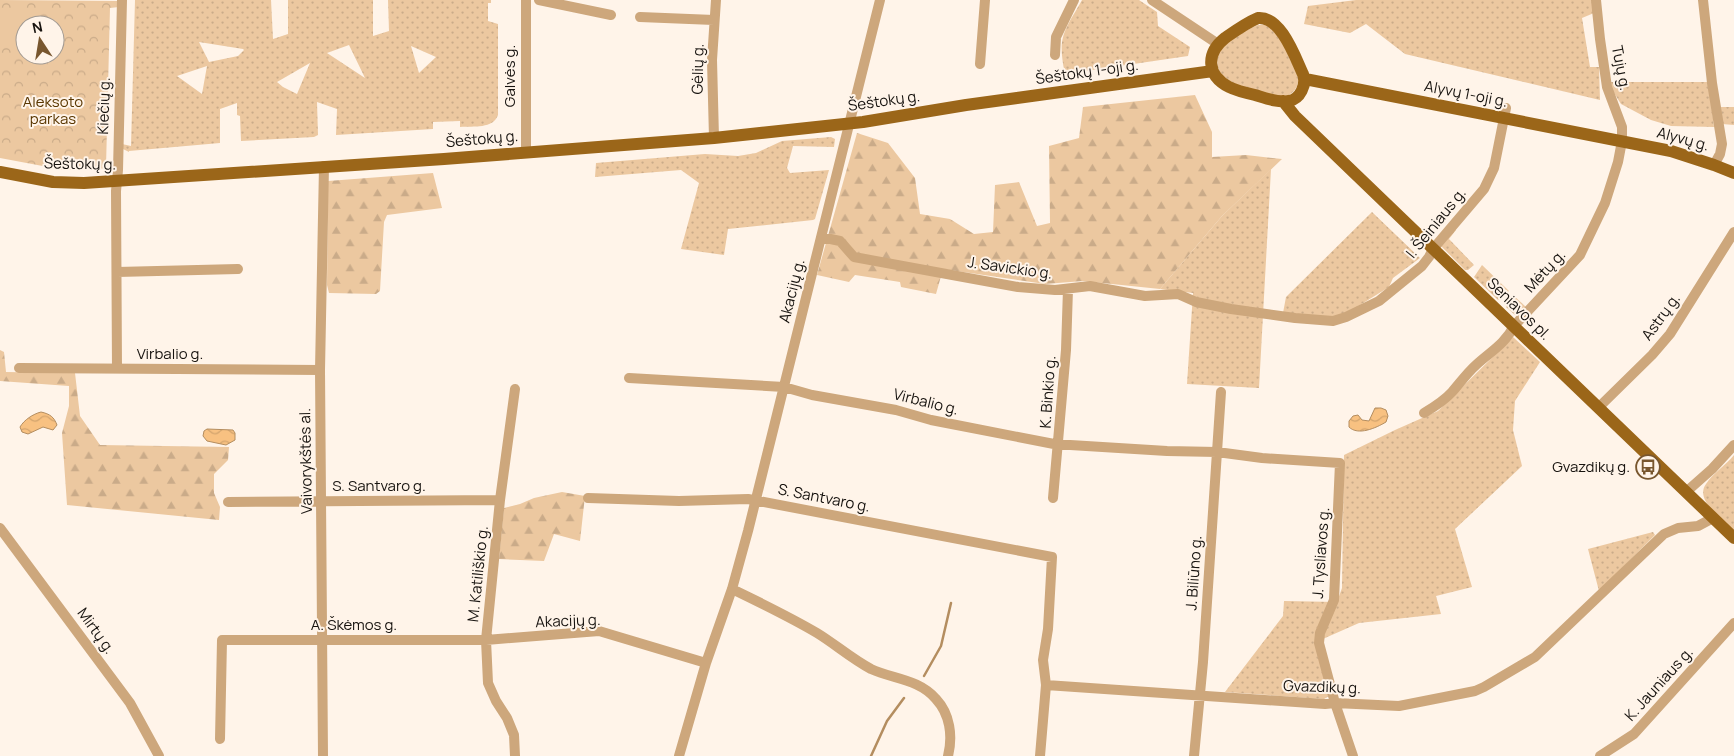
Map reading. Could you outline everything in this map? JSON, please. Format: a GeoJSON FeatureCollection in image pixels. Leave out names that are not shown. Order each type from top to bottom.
{"type":"FeatureCollection","features":[{"type":"Feature","properties":{"kind":"main road"},"geometry":{"type":"LineString","coordinates":[[1268,19],[1281,31],[1305,79],[1304,86],[1297,96],[1291,100],[1283,101],[1261,97],[1228,86],[1217,78],[1213,71],[1211,61],[1213,52],[1218,44],[1253,20],[1268,19]]}},
{"type":"Feature","properties":{"kind":"main road","name":"Šeštokų 1-oji g."},"geometry":{"type":"LineString","coordinates":[[966,104],[1213,71]]}},
{"type":"Feature","properties":{"kind":"main road","name":"Alyvų 1-oji g."},"geometry":{"type":"LineString","coordinates":[[1305,79],[1505,113],[1622,141]]}},
{"type":"Feature","properties":{"kind":"main road","name":"Seniavos pl."},"geometry":{"type":"LineString","coordinates":[[1283,101],[1295,116],[1734,538]]}},
{"type":"Feature","properties":{"kind":"main road","name":"Šeštokų g."},"geometry":{"type":"LineString","coordinates":[[0,172],[53,182],[117,181],[714,138],[850,123],[966,104]]}},
{"type":"Feature","properties":{"kind":"main road","name":"Alyvų g."},"geometry":{"type":"LineString","coordinates":[[1622,141],[1670,151],[1714,164],[1734,173]]}},
{"type":"Feature","properties":{"kind":"street","name":"Kiečių g."},"geometry":{"type":"LineString","coordinates":[[116,369],[117,181],[122,0]]}},
{"type":"Feature","properties":{"kind":"street","name":"Galvės g."},"geometry":{"type":"LineString","coordinates":[[526,0],[526,152]]}},
{"type":"Feature","properties":{"kind":"street"},"geometry":{"type":"LineString","coordinates":[[538,0],[611,15]]}},
{"type":"Feature","properties":{"kind":"street","name":"Gėlių g."},"geometry":{"type":"LineString","coordinates":[[714,138],[712,60],[716,0]]}},
{"type":"Feature","properties":{"kind":"street","name":"Akacijų g."},"geometry":{"type":"LineString","coordinates":[[679,756],[706,663],[732,589],[756,500],[880,0]]}},
{"type":"Feature","properties":{"kind":"street"},"geometry":{"type":"LineString","coordinates":[[980,64],[985,0]]}},
{"type":"Feature","properties":{"kind":"street"},"geometry":{"type":"LineString","coordinates":[[1055,55],[1056,37],[1074,0]]}},
{"type":"Feature","properties":{"kind":"street"},"geometry":{"type":"LineString","coordinates":[[1152,0],[1218,44]]}},
{"type":"Feature","properties":{"kind":"street","name":"Tujų g."},"geometry":{"type":"LineString","coordinates":[[1596,0],[1607,87],[1622,127],[1622,141]]}},
{"type":"Feature","properties":{"kind":"street"},"geometry":{"type":"LineString","coordinates":[[1703,0],[1712,83],[1722,144],[1720,154],[1714,164]]}},
{"type":"Feature","properties":{"kind":"street"},"geometry":{"type":"LineString","coordinates":[[640,17],[714,20]]}},
{"type":"Feature","properties":{"kind":"street","name":"I. Šeiniaus g."},"geometry":{"type":"LineString","coordinates":[[1231,309],[1323,321],[1346,317],[1379,301],[1422,266],[1430,257],[1433,249],[1484,189],[1494,168],[1505,113]]}},
{"type":"Feature","properties":{"kind":"street","name":"Mėtų g."},"geometry":{"type":"LineString","coordinates":[[1424,413],[1438,405],[1475,366],[1501,345],[1514,326],[1580,256],[1605,203],[1616,171],[1622,141]]}},
{"type":"Feature","properties":{"kind":"street","name":"Vaivorykštės al."},"geometry":{"type":"LineString","coordinates":[[323,756],[320,370],[324,166]]}},
{"type":"Feature","properties":{"kind":"street","name":"Astrų g."},"geometry":{"type":"LineString","coordinates":[[1598,408],[1650,357],[1670,334],[1734,232]]}},
{"type":"Feature","properties":{"kind":"street","name":"J. Savickio g."},"geometry":{"type":"LineString","coordinates":[[821,237],[840,241],[854,257],[1018,287],[1055,290],[1090,286],[1145,296],[1178,294],[1196,302],[1231,309]]}},
{"type":"Feature","properties":{"kind":"street"},"geometry":{"type":"LineString","coordinates":[[116,272],[238,269]]}},
{"type":"Feature","properties":{"kind":"street","name":"K. Binkio g."},"geometry":{"type":"LineString","coordinates":[[1053,498],[1066,350],[1068,289]]}},
{"type":"Feature","properties":{"kind":"street","name":"Virbalio g."},"geometry":{"type":"LineString","coordinates":[[20,368],[320,370]]}},
{"type":"Feature","properties":{"kind":"street","name":"Virbalio g."},"geometry":{"type":"LineString","coordinates":[[629,378],[784,387],[812,395],[896,410],[931,420],[1059,444],[1167,451],[1217,452]]}},
{"type":"Feature","properties":{"kind":"street","name":"M. Katiliškio g."},"geometry":{"type":"LineString","coordinates":[[515,389],[500,500],[486,640],[488,682],[514,735],[515,756]]}},
{"type":"Feature","properties":{"kind":"street","name":"J. Biliūno g."},"geometry":{"type":"LineString","coordinates":[[1194,756],[1200,696],[1221,392]]}},
{"type":"Feature","properties":{"kind":"street"},"geometry":{"type":"LineString","coordinates":[[1686,492],[1712,469],[1734,445]]}},
{"type":"Feature","properties":{"kind":"street","name":"J. Tysliavos g."},"geometry":{"type":"LineString","coordinates":[[1217,452],[1262,458],[1340,463],[1334,600],[1320,632],[1319,642],[1335,703],[1353,756]]}},
{"type":"Feature","properties":{"kind":"street","name":"S. Santvaro g."},"geometry":{"type":"LineString","coordinates":[[588,498],[679,501],[748,499],[1052,556],[1048,629],[1043,660],[1046,685]]}},
{"type":"Feature","properties":{"kind":"street","name":"S. Santvaro g."},"geometry":{"type":"LineString","coordinates":[[228,502],[500,500]]}},
{"type":"Feature","properties":{"kind":"street","name":"Gvazdikų g."},"geometry":{"type":"LineString","coordinates":[[1046,685],[1325,704],[1399,706],[1476,690],[1535,657],[1664,534],[1678,528],[1698,526],[1713,518]]}},
{"type":"Feature","properties":{"kind":"street","name":"Mirtų g."},"geometry":{"type":"LineString","coordinates":[[0,528],[130,703],[159,756]]}},
{"type":"Feature","properties":{"kind":"street"},"geometry":{"type":"LineString","coordinates":[[732,589],[786,615],[819,634],[871,669],[919,685],[936,698],[945,712],[950,729],[948,756]]}},
{"type":"Feature","properties":{"kind":"street","name":"K. Jauniaus g."},"geometry":{"type":"LineString","coordinates":[[1600,756],[1634,734],[1734,623]]}},
{"type":"Feature","properties":{"kind":"street","name":"Akacijų g."},"geometry":{"type":"LineString","coordinates":[[486,640],[598,632],[706,663]]}},
{"type":"Feature","properties":{"kind":"street","name":"A. Škėmos g."},"geometry":{"type":"LineString","coordinates":[[220,739],[222,640],[486,640]]}},
{"type":"Feature","properties":{"kind":"street"},"geometry":{"type":"LineString","coordinates":[[1040,756],[1046,685]]}},
{"type":"Feature","properties":{"kind":"green space","name":"Aleksoto parkas"},"geometry":{"type":"Polygon","coordinates":[[[0,0],[119,1],[119,7],[110,8],[106,167],[114,168],[64,170],[0,158],[0,0]]]}},
{"type":"Feature","properties":{"kind":"green space"},"geometry":{"type":"Polygon","coordinates":[[[135,0],[271,0],[273,39],[288,34],[288,0],[373,0],[373,36],[389,31],[388,0],[491,0],[491,3],[488,3],[488,21],[498,24],[498,115],[492,123],[460,127],[460,121],[433,122],[433,129],[336,135],[337,109],[317,102],[318,135],[314,137],[241,141],[240,116],[237,115],[237,103],[220,109],[220,143],[129,152],[123,149],[122,144],[131,146],[135,0]],[[199,42],[209,62],[238,56],[244,50],[199,42]],[[349,45],[327,53],[365,78],[349,45]],[[411,46],[419,73],[436,57],[411,46]],[[310,63],[277,82],[297,94],[310,63]],[[207,66],[177,76],[202,94],[207,66]]]}},
{"type":"Feature","properties":{"kind":"green space"},"geometry":{"type":"Polygon","coordinates":[[[1082,0],[1139,0],[1157,12],[1158,26],[1190,47],[1188,56],[1065,74],[1062,42],[1067,27],[1082,0]]]}},
{"type":"Feature","properties":{"kind":"green space"},"geometry":{"type":"Polygon","coordinates":[[[1356,0],[1592,0],[1594,13],[1582,18],[1590,67],[1599,67],[1600,100],[1405,54],[1366,24],[1350,33],[1304,24],[1308,6],[1356,0]]]}},
{"type":"Feature","properties":{"kind":"green space"},"geometry":{"type":"Polygon","coordinates":[[[0,11],[28,11],[28,15],[15,15],[15,42],[0,42],[0,11]]]}},
{"type":"Feature","properties":{"kind":"green space"},"geometry":{"type":"Polygon","coordinates":[[[1258,25],[1266,25],[1278,33],[1299,78],[1296,89],[1289,95],[1281,97],[1238,86],[1226,80],[1219,70],[1217,62],[1219,54],[1228,42],[1258,25]]]}},
{"type":"Feature","properties":{"kind":"green space"},"geometry":{"type":"Polygon","coordinates":[[[1607,82],[1709,82],[1714,127],[1671,126],[1651,120],[1621,104],[1607,82]]]}},
{"type":"Feature","properties":{"kind":"green space"},"geometry":{"type":"Polygon","coordinates":[[[1195,95],[1212,132],[1212,157],[1246,155],[1282,159],[1222,216],[1160,289],[1083,281],[1045,284],[943,269],[936,294],[901,287],[900,282],[855,275],[849,282],[817,275],[857,133],[888,143],[915,178],[920,214],[950,219],[974,234],[993,232],[995,185],[1019,182],[1037,226],[1050,223],[1049,146],[1079,138],[1083,107],[1195,95]]]}},
{"type":"Feature","properties":{"kind":"green space"},"geometry":{"type":"Polygon","coordinates":[[[1720,107],[1734,107],[1734,125],[1722,124],[1720,107]]]}},
{"type":"Feature","properties":{"kind":"green space"},"geometry":{"type":"Polygon","coordinates":[[[831,137],[835,139],[834,147],[793,146],[787,168],[790,173],[829,170],[815,219],[728,229],[724,255],[681,249],[699,183],[681,170],[595,177],[596,163],[705,154],[738,156],[756,153],[782,141],[831,137]]]}},
{"type":"Feature","properties":{"kind":"green space"},"geometry":{"type":"Polygon","coordinates":[[[1271,169],[1259,388],[1187,384],[1193,293],[1160,289],[1222,216],[1271,169]]]}},
{"type":"Feature","properties":{"kind":"green space"},"geometry":{"type":"Polygon","coordinates":[[[433,173],[442,208],[387,215],[384,222],[380,291],[376,294],[329,293],[327,285],[328,181],[433,173]]]}},
{"type":"Feature","properties":{"kind":"green space"},"geometry":{"type":"Polygon","coordinates":[[[1372,212],[1420,258],[1393,278],[1389,287],[1344,315],[1327,318],[1283,313],[1286,297],[1372,212]]]}},
{"type":"Feature","properties":{"kind":"green space"},"geometry":{"type":"Polygon","coordinates":[[[1453,230],[1456,230],[1449,239],[1474,265],[1468,270],[1465,270],[1441,246],[1453,230]]]}},
{"type":"Feature","properties":{"kind":"green space"},"geometry":{"type":"Polygon","coordinates":[[[1482,265],[1509,291],[1498,300],[1474,277],[1482,265]]]}},
{"type":"Feature","properties":{"kind":"green space"},"geometry":{"type":"Polygon","coordinates":[[[1513,295],[1526,307],[1517,315],[1506,307],[1513,295]]]}},
{"type":"Feature","properties":{"kind":"green space"},"geometry":{"type":"Polygon","coordinates":[[[1513,337],[1540,362],[1515,401],[1513,430],[1522,466],[1455,529],[1472,587],[1436,596],[1441,614],[1359,623],[1316,642],[1329,696],[1324,699],[1225,692],[1283,616],[1284,601],[1337,602],[1342,588],[1344,455],[1438,411],[1513,337]]]}},
{"type":"Feature","properties":{"kind":"green space"},"geometry":{"type":"Polygon","coordinates":[[[0,350],[4,352],[6,372],[75,373],[80,416],[100,445],[229,447],[228,460],[214,474],[214,493],[220,507],[219,520],[67,505],[62,433],[69,406],[69,386],[0,381],[0,350]]]}},
{"type":"Feature","properties":{"kind":"green space"},"geometry":{"type":"Polygon","coordinates":[[[1734,455],[1734,531],[1711,509],[1704,497],[1703,490],[1709,480],[1734,455]]]}},
{"type":"Feature","properties":{"kind":"green space"},"geometry":{"type":"Polygon","coordinates":[[[562,492],[585,496],[580,541],[554,534],[544,561],[499,559],[504,508],[534,498],[562,492]]]}},
{"type":"Feature","properties":{"kind":"green space"},"geometry":{"type":"Polygon","coordinates":[[[1653,532],[1655,535],[1599,591],[1588,549],[1653,532]]]}},
{"type":"Feature","properties":{"kind":"water"},"geometry":{"type":"Polygon","coordinates":[[[1375,408],[1386,410],[1388,416],[1386,422],[1372,429],[1362,431],[1353,430],[1349,427],[1349,421],[1353,416],[1358,415],[1362,420],[1369,421],[1375,408]]]}},
{"type":"Feature","properties":{"kind":"water"},"geometry":{"type":"Polygon","coordinates":[[[41,412],[53,418],[57,425],[53,430],[43,427],[28,434],[22,432],[20,427],[24,422],[41,412]]]}},
{"type":"Feature","properties":{"kind":"water"},"geometry":{"type":"Polygon","coordinates":[[[207,429],[233,430],[235,440],[226,445],[207,441],[203,436],[204,431],[207,429]]]}},
{"type":"Feature","properties":{"kind":"waterway"},"geometry":{"type":"LineString","coordinates":[[924,676],[941,646],[951,603]]}},
{"type":"Feature","properties":{"kind":"waterway"},"geometry":{"type":"LineString","coordinates":[[871,756],[887,721],[904,698]]}},
{"type":"Feature","properties":{"kind":"place","name":"Gvazdikų g."},"geometry":{"type":"Point","coordinates":[1648,467]}}]}
